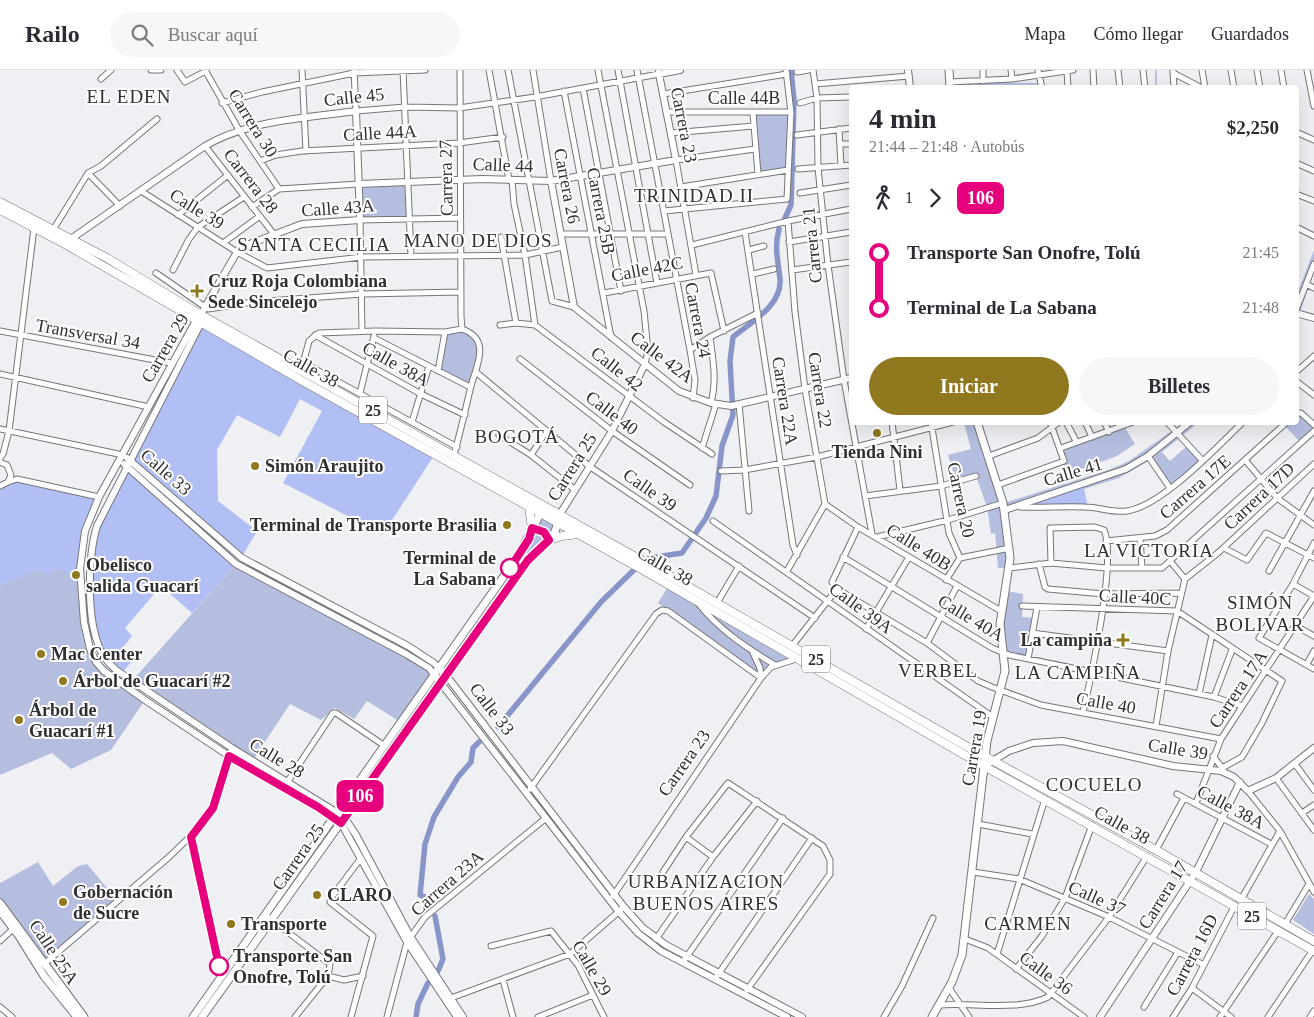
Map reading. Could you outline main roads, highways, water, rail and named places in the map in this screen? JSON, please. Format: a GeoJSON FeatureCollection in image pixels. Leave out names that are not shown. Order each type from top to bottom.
{"type":"FeatureCollection","features":[{"type":"Feature","properties":{"kind":"highway","name":"Calle 38"},"geometry":{"type":"LineString","coordinates":[[0,202],[53,230],[68,242]]}},
{"type":"Feature","properties":{"kind":"highway","name":"Calle 38"},"geometry":{"type":"LineString","coordinates":[[0,210],[34,228],[68,242],[199,319],[578,534],[717,603],[989,758],[1242,898],[1314,941]]}},
{"type":"Feature","properties":{"kind":"highway","name":"Calle 38"},"geometry":{"type":"LineString","coordinates":[[199,319],[456,451],[634,561]]}},
{"type":"Feature","properties":{"kind":"highway"},"geometry":{"type":"LineString","coordinates":[[529,507],[532,528]]}},
{"type":"Feature","properties":{"kind":"highway"},"geometry":{"type":"LineString","coordinates":[[549,540],[578,534]]}},
{"type":"Feature","properties":{"kind":"highway","name":"Calle 38"},"geometry":{"type":"LineString","coordinates":[[645,567],[698,603],[1313,950]]}},
{"type":"Feature","properties":{"kind":"main road"},"geometry":{"type":"LineString","coordinates":[[948,70],[950,85]]}},
{"type":"Feature","properties":{"kind":"main road","name":"Carrera 19"},"geometry":{"type":"LineString","coordinates":[[932,1017],[958,970],[965,939],[974,872],[984,766],[989,758],[993,717],[1005,670],[1000,611],[1009,568],[1010,548],[1004,507],[978,425]]}},
{"type":"Feature","properties":{"kind":"main road","name":"Carrera 25"},"geometry":{"type":"LineString","coordinates":[[193,1017],[438,672],[520,553],[545,506]]}},
{"type":"Feature","properties":{"kind":"main road","name":"Carrera 25"},"geometry":{"type":"LineString","coordinates":[[202,1017],[528,560],[555,532],[560,514]]}},
{"type":"Feature","properties":{"kind":"main road"},"geometry":{"type":"LineString","coordinates":[[532,528],[542,531],[549,540]]}},
{"type":"Feature","properties":{"kind":"main road","name":"Calle 25A"},"geometry":{"type":"LineString","coordinates":[[0,903],[18,925],[43,965],[84,1017]]}},
{"type":"Feature","properties":{"kind":"main road","name":"Calle 25A"},"geometry":{"type":"LineString","coordinates":[[0,911],[14,928],[44,976],[77,1017]]}},
{"type":"Feature","properties":{"kind":"main road"},"geometry":{"type":"LineString","coordinates":[[19,936],[40,965],[43,965]]}},
{"type":"Feature","properties":{"kind":"waterway"},"geometry":{"type":"LineString","coordinates":[[785,218],[791,205],[794,100],[791,70]]}},
{"type":"Feature","properties":{"kind":"waterway"},"geometry":{"type":"LineString","coordinates":[[1156,70],[1156,85]]}},
{"type":"Feature","properties":{"kind":"waterway"},"geometry":{"type":"LineString","coordinates":[[498,727],[601,602],[640,564],[649,558],[682,553],[706,518],[716,496],[722,446],[733,415],[730,361],[733,337],[764,313],[776,297],[780,279],[777,260],[779,229]]}},
{"type":"Feature","properties":{"kind":"waterway"},"geometry":{"type":"LineString","coordinates":[[431,905],[425,897],[420,895],[425,844],[434,817],[458,777],[471,762],[473,748],[479,742]]}},
{"type":"Feature","properties":{"kind":"waterway"},"geometry":{"type":"LineString","coordinates":[[435,916],[443,959],[438,971]]}},
{"type":"Feature","properties":{"kind":"waterway"},"geometry":{"type":"LineString","coordinates":[[416,1017],[418,1004],[428,983]]}},
{"type":"Feature","properties":{"kind":"place","name":"Cruz Roja Colombiana Sede Sincelejo"},"geometry":{"type":"Point","coordinates":[197,291]}},
{"type":"Feature","properties":{"kind":"place","name":"Tienda Nini"},"geometry":{"type":"Point","coordinates":[877,433]}},
{"type":"Feature","properties":{"kind":"place","name":"Simón Araujito"},"geometry":{"type":"Point","coordinates":[255,466]}},
{"type":"Feature","properties":{"kind":"place","name":"Terminal de Transporte Brasilia"},"geometry":{"type":"Point","coordinates":[507,525]}},
{"type":"Feature","properties":{"kind":"place","name":"Terminal de La Sabana"},"geometry":{"type":"Point","coordinates":[510,568]}},
{"type":"Feature","properties":{"kind":"place","name":"Obelisco salida Guacarí"},"geometry":{"type":"Point","coordinates":[76,575]}},
{"type":"Feature","properties":{"kind":"place","name":"La campiña"},"geometry":{"type":"Point","coordinates":[1123,640]}},
{"type":"Feature","properties":{"kind":"place","name":"Mac Center"},"geometry":{"type":"Point","coordinates":[41,654]}},
{"type":"Feature","properties":{"kind":"place","name":"Árbol de Guacarí #2"},"geometry":{"type":"Point","coordinates":[63,681]}},
{"type":"Feature","properties":{"kind":"place","name":"Árbol de Guacarí #1"},"geometry":{"type":"Point","coordinates":[19,720]}},
{"type":"Feature","properties":{"kind":"place","name":"CLARO"},"geometry":{"type":"Point","coordinates":[317,895]}},
{"type":"Feature","properties":{"kind":"place","name":"Gobernación de Sucre"},"geometry":{"type":"Point","coordinates":[63,902]}},
{"type":"Feature","properties":{"kind":"place","name":"Transporte"},"geometry":{"type":"Point","coordinates":[231,924]}},
{"type":"Feature","properties":{"kind":"place","name":"Transporte San Onofre, Tolú"},"geometry":{"type":"Point","coordinates":[219,966]}},
{"type":"Feature","properties":{"kind":"district","name":"EL EDEN"},"geometry":{"type":"Point","coordinates":[129,96]}},
{"type":"Feature","properties":{"kind":"district","name":"TRINIDAD II"},"geometry":{"type":"Point","coordinates":[694,195]}},
{"type":"Feature","properties":{"kind":"district","name":"MANO DE DIOS"},"geometry":{"type":"Point","coordinates":[478,240]}},
{"type":"Feature","properties":{"kind":"district","name":"SANTA CECILIA"},"geometry":{"type":"Point","coordinates":[314,244]}},
{"type":"Feature","properties":{"kind":"district","name":"BOGOTÁ"},"geometry":{"type":"Point","coordinates":[517,436]}},
{"type":"Feature","properties":{"kind":"district","name":"LA VICTORIA"},"geometry":{"type":"Point","coordinates":[1149,550]}},
{"type":"Feature","properties":{"kind":"district","name":"SIMÓN BOLIVAR"},"geometry":{"type":"Point","coordinates":[1260,613]}},
{"type":"Feature","properties":{"kind":"district","name":"VERBEL"},"geometry":{"type":"Point","coordinates":[938,670]}},
{"type":"Feature","properties":{"kind":"district","name":"LA CAMPIÑA"},"geometry":{"type":"Point","coordinates":[1078,672]}},
{"type":"Feature","properties":{"kind":"district","name":"COCUELO"},"geometry":{"type":"Point","coordinates":[1094,784]}},
{"type":"Feature","properties":{"kind":"district","name":"URBANIZACION BUENOS AIRES"},"geometry":{"type":"Point","coordinates":[706,892]}},
{"type":"Feature","properties":{"kind":"district","name":"CARMEN"},"geometry":{"type":"Point","coordinates":[1028,923]}}]}
